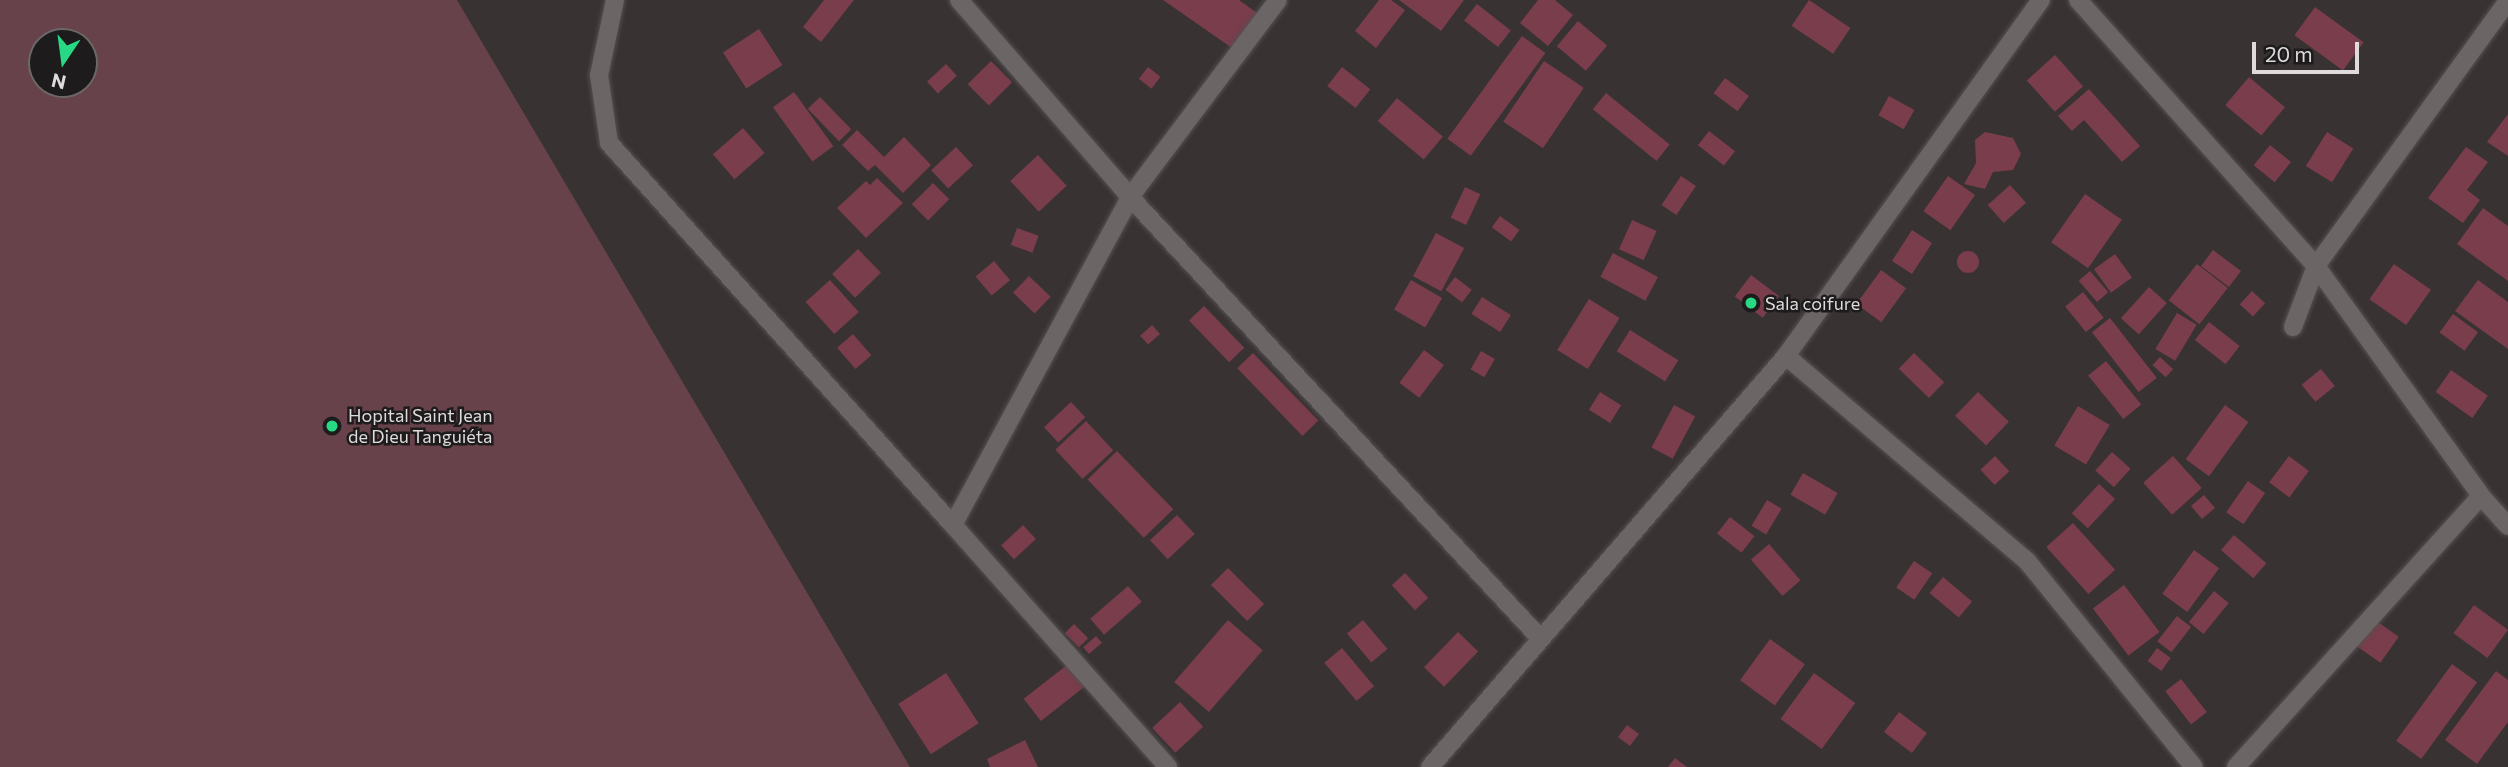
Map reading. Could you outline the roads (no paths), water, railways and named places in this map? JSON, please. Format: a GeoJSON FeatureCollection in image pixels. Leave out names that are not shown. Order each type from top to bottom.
{"type":"FeatureCollection","features":[{"type":"Feature","properties":{"kind":"street"},"geometry":{"type":"LineString","coordinates":[[615,0],[599,75],[609,143],[1168,767]]}},
{"type":"Feature","properties":{"kind":"street"},"geometry":{"type":"LineString","coordinates":[[959,0],[1130,197],[1539,638]]}},
{"type":"Feature","properties":{"kind":"street"},"geometry":{"type":"LineString","coordinates":[[953,525],[1130,197],[1278,0]]}},
{"type":"Feature","properties":{"kind":"street"},"geometry":{"type":"LineString","coordinates":[[1430,767],[1786,356],[2041,0]]}},
{"type":"Feature","properties":{"kind":"street"},"geometry":{"type":"LineString","coordinates":[[2078,0],[2316,266],[2481,496],[2508,526]]}},
{"type":"Feature","properties":{"kind":"street"},"geometry":{"type":"LineString","coordinates":[[2293,327],[2316,266],[2508,1]]}},
{"type":"Feature","properties":{"kind":"street"},"geometry":{"type":"LineString","coordinates":[[1786,356],[2027,561],[2194,767]]}},
{"type":"Feature","properties":{"kind":"street"},"geometry":{"type":"LineString","coordinates":[[2236,767],[2481,496]]}},
{"type":"Feature","properties":{"kind":"place","name":"Sala coifure"},"geometry":{"type":"Point","coordinates":[1751,303]}},
{"type":"Feature","properties":{"kind":"place","name":"Hopital Saint Jean de Dieu Tanguiéta"},"geometry":{"type":"Point","coordinates":[332,426]}}]}
